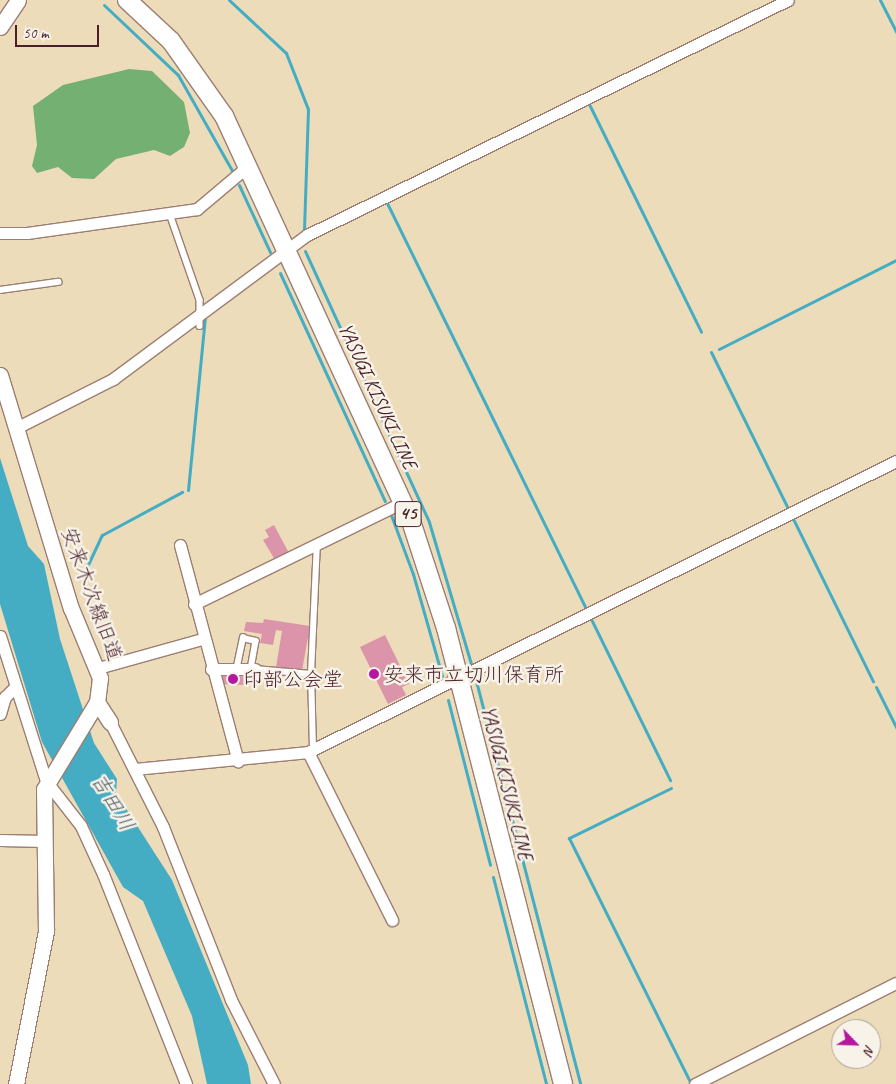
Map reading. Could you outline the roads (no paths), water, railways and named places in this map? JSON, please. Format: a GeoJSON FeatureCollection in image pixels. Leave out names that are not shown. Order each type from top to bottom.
{"type":"FeatureCollection","features":[{"type":"Feature","properties":{"kind":"main road","name":"YASUGI KISUKI LINE"},"geometry":{"type":"LineString","coordinates":[[127,0],[171,41],[200,78],[248,166],[403,502],[430,574],[459,678],[562,1084]]}},
{"type":"Feature","properties":{"kind":"street"},"geometry":{"type":"LineString","coordinates":[[0,27],[18,0]]}},
{"type":"Feature","properties":{"kind":"street"},"geometry":{"type":"LineString","coordinates":[[16,428],[112,379],[286,248],[786,0]]}},
{"type":"Feature","properties":{"kind":"street"},"geometry":{"type":"LineString","coordinates":[[0,233],[170,214],[202,207],[248,166]]}},
{"type":"Feature","properties":{"kind":"street","name":"安来木次線旧道"},"geometry":{"type":"LineString","coordinates":[[0,376],[71,608],[98,668],[95,704],[49,776]]}},
{"type":"Feature","properties":{"kind":"street"},"geometry":{"type":"LineString","coordinates":[[135,769],[238,761],[311,751],[896,461]]}},
{"type":"Feature","properties":{"kind":"street"},"geometry":{"type":"LineString","coordinates":[[194,604],[403,502]]}},
{"type":"Feature","properties":{"kind":"street"},"geometry":{"type":"LineString","coordinates":[[180,545],[202,639],[238,761]]}},
{"type":"Feature","properties":{"kind":"street"},"geometry":{"type":"LineString","coordinates":[[0,636],[15,687],[49,776],[81,826],[103,874],[186,1084]]}},
{"type":"Feature","properties":{"kind":"street"},"geometry":{"type":"LineString","coordinates":[[98,668],[202,639]]}},
{"type":"Feature","properties":{"kind":"street"},"geometry":{"type":"LineString","coordinates":[[211,669],[237,666],[253,668]]}},
{"type":"Feature","properties":{"kind":"street"},"geometry":{"type":"LineString","coordinates":[[0,714],[5,697],[15,687]]}},
{"type":"Feature","properties":{"kind":"street"},"geometry":{"type":"LineString","coordinates":[[95,704],[110,722],[135,769],[174,851],[231,1000],[274,1084]]}},
{"type":"Feature","properties":{"kind":"street"},"geometry":{"type":"LineString","coordinates":[[311,751],[392,920]]}},
{"type":"Feature","properties":{"kind":"street"},"geometry":{"type":"LineString","coordinates":[[16,1084],[44,946],[49,776]]}},
{"type":"Feature","properties":{"kind":"street"},"geometry":{"type":"LineString","coordinates":[[0,840],[46,841]]}},
{"type":"Feature","properties":{"kind":"street"},"geometry":{"type":"LineString","coordinates":[[698,1083],[896,983]]}},
{"type":"Feature","properties":{"kind":"lane"},"geometry":{"type":"LineString","coordinates":[[170,214],[202,312],[200,326]]}},
{"type":"Feature","properties":{"kind":"lane"},"geometry":{"type":"LineString","coordinates":[[0,290],[58,282]]}},
{"type":"Feature","properties":{"kind":"lane"},"geometry":{"type":"LineString","coordinates":[[311,751],[310,674],[317,544]]}},
{"type":"Feature","properties":{"kind":"lane"},"geometry":{"type":"LineString","coordinates":[[237,666],[243,638],[256,641],[253,668],[310,674]]}},
{"type":"Feature","properties":{"kind":"water","name":"吉田川"},"geometry":{"type":"Polygon","coordinates":[[[0,458],[28,546],[44,564],[60,639],[94,743],[117,779],[116,793],[172,880],[248,1065],[251,1084],[207,1084],[192,1016],[143,901],[123,887],[42,742],[0,604],[0,458]]]}},
{"type":"Feature","properties":{"kind":"waterway"},"geometry":{"type":"LineString","coordinates":[[229,0],[286,53],[308,109],[304,230]]}},
{"type":"Feature","properties":{"kind":"waterway"},"geometry":{"type":"LineString","coordinates":[[880,0],[896,32]]}},
{"type":"Feature","properties":{"kind":"waterway"},"geometry":{"type":"LineString","coordinates":[[104,5],[178,75],[234,174]]}},
{"type":"Feature","properties":{"kind":"waterway"},"geometry":{"type":"LineString","coordinates":[[588,102],[701,332]]}},
{"type":"Feature","properties":{"kind":"waterway"},"geometry":{"type":"LineString","coordinates":[[239,185],[270,252]]}},
{"type":"Feature","properties":{"kind":"waterway"},"geometry":{"type":"LineString","coordinates":[[386,201],[670,780]]}},
{"type":"Feature","properties":{"kind":"waterway"},"geometry":{"type":"LineString","coordinates":[[305,251],[429,522],[472,667]]}},
{"type":"Feature","properties":{"kind":"waterway"},"geometry":{"type":"LineString","coordinates":[[719,349],[896,260]]}},
{"type":"Feature","properties":{"kind":"waterway"},"geometry":{"type":"LineString","coordinates":[[280,273],[385,501]]}},
{"type":"Feature","properties":{"kind":"waterway"},"geometry":{"type":"LineString","coordinates":[[188,490],[205,316]]}},
{"type":"Feature","properties":{"kind":"waterway"},"geometry":{"type":"LineString","coordinates":[[711,352],[873,681]]}},
{"type":"Feature","properties":{"kind":"waterway"},"geometry":{"type":"LineString","coordinates":[[85,571],[102,535],[182,492]]}},
{"type":"Feature","properties":{"kind":"waterway"},"geometry":{"type":"LineString","coordinates":[[391,515],[413,574],[442,676]]}},
{"type":"Feature","properties":{"kind":"waterway"},"geometry":{"type":"LineString","coordinates":[[474,673],[580,1084]]}},
{"type":"Feature","properties":{"kind":"waterway"},"geometry":{"type":"LineString","coordinates":[[876,687],[896,727]]}},
{"type":"Feature","properties":{"kind":"waterway"},"geometry":{"type":"LineString","coordinates":[[448,700],[490,865]]}},
{"type":"Feature","properties":{"kind":"waterway"},"geometry":{"type":"LineString","coordinates":[[671,788],[569,838],[689,1080]]}},
{"type":"Feature","properties":{"kind":"waterway"},"geometry":{"type":"LineString","coordinates":[[493,877],[546,1084]]}},
{"type":"Feature","properties":{"kind":"place","name":"安来市立切川保育所"},"geometry":{"type":"Point","coordinates":[374,674]}},
{"type":"Feature","properties":{"kind":"place","name":"印部公会堂"},"geometry":{"type":"Point","coordinates":[233,679]}}]}
